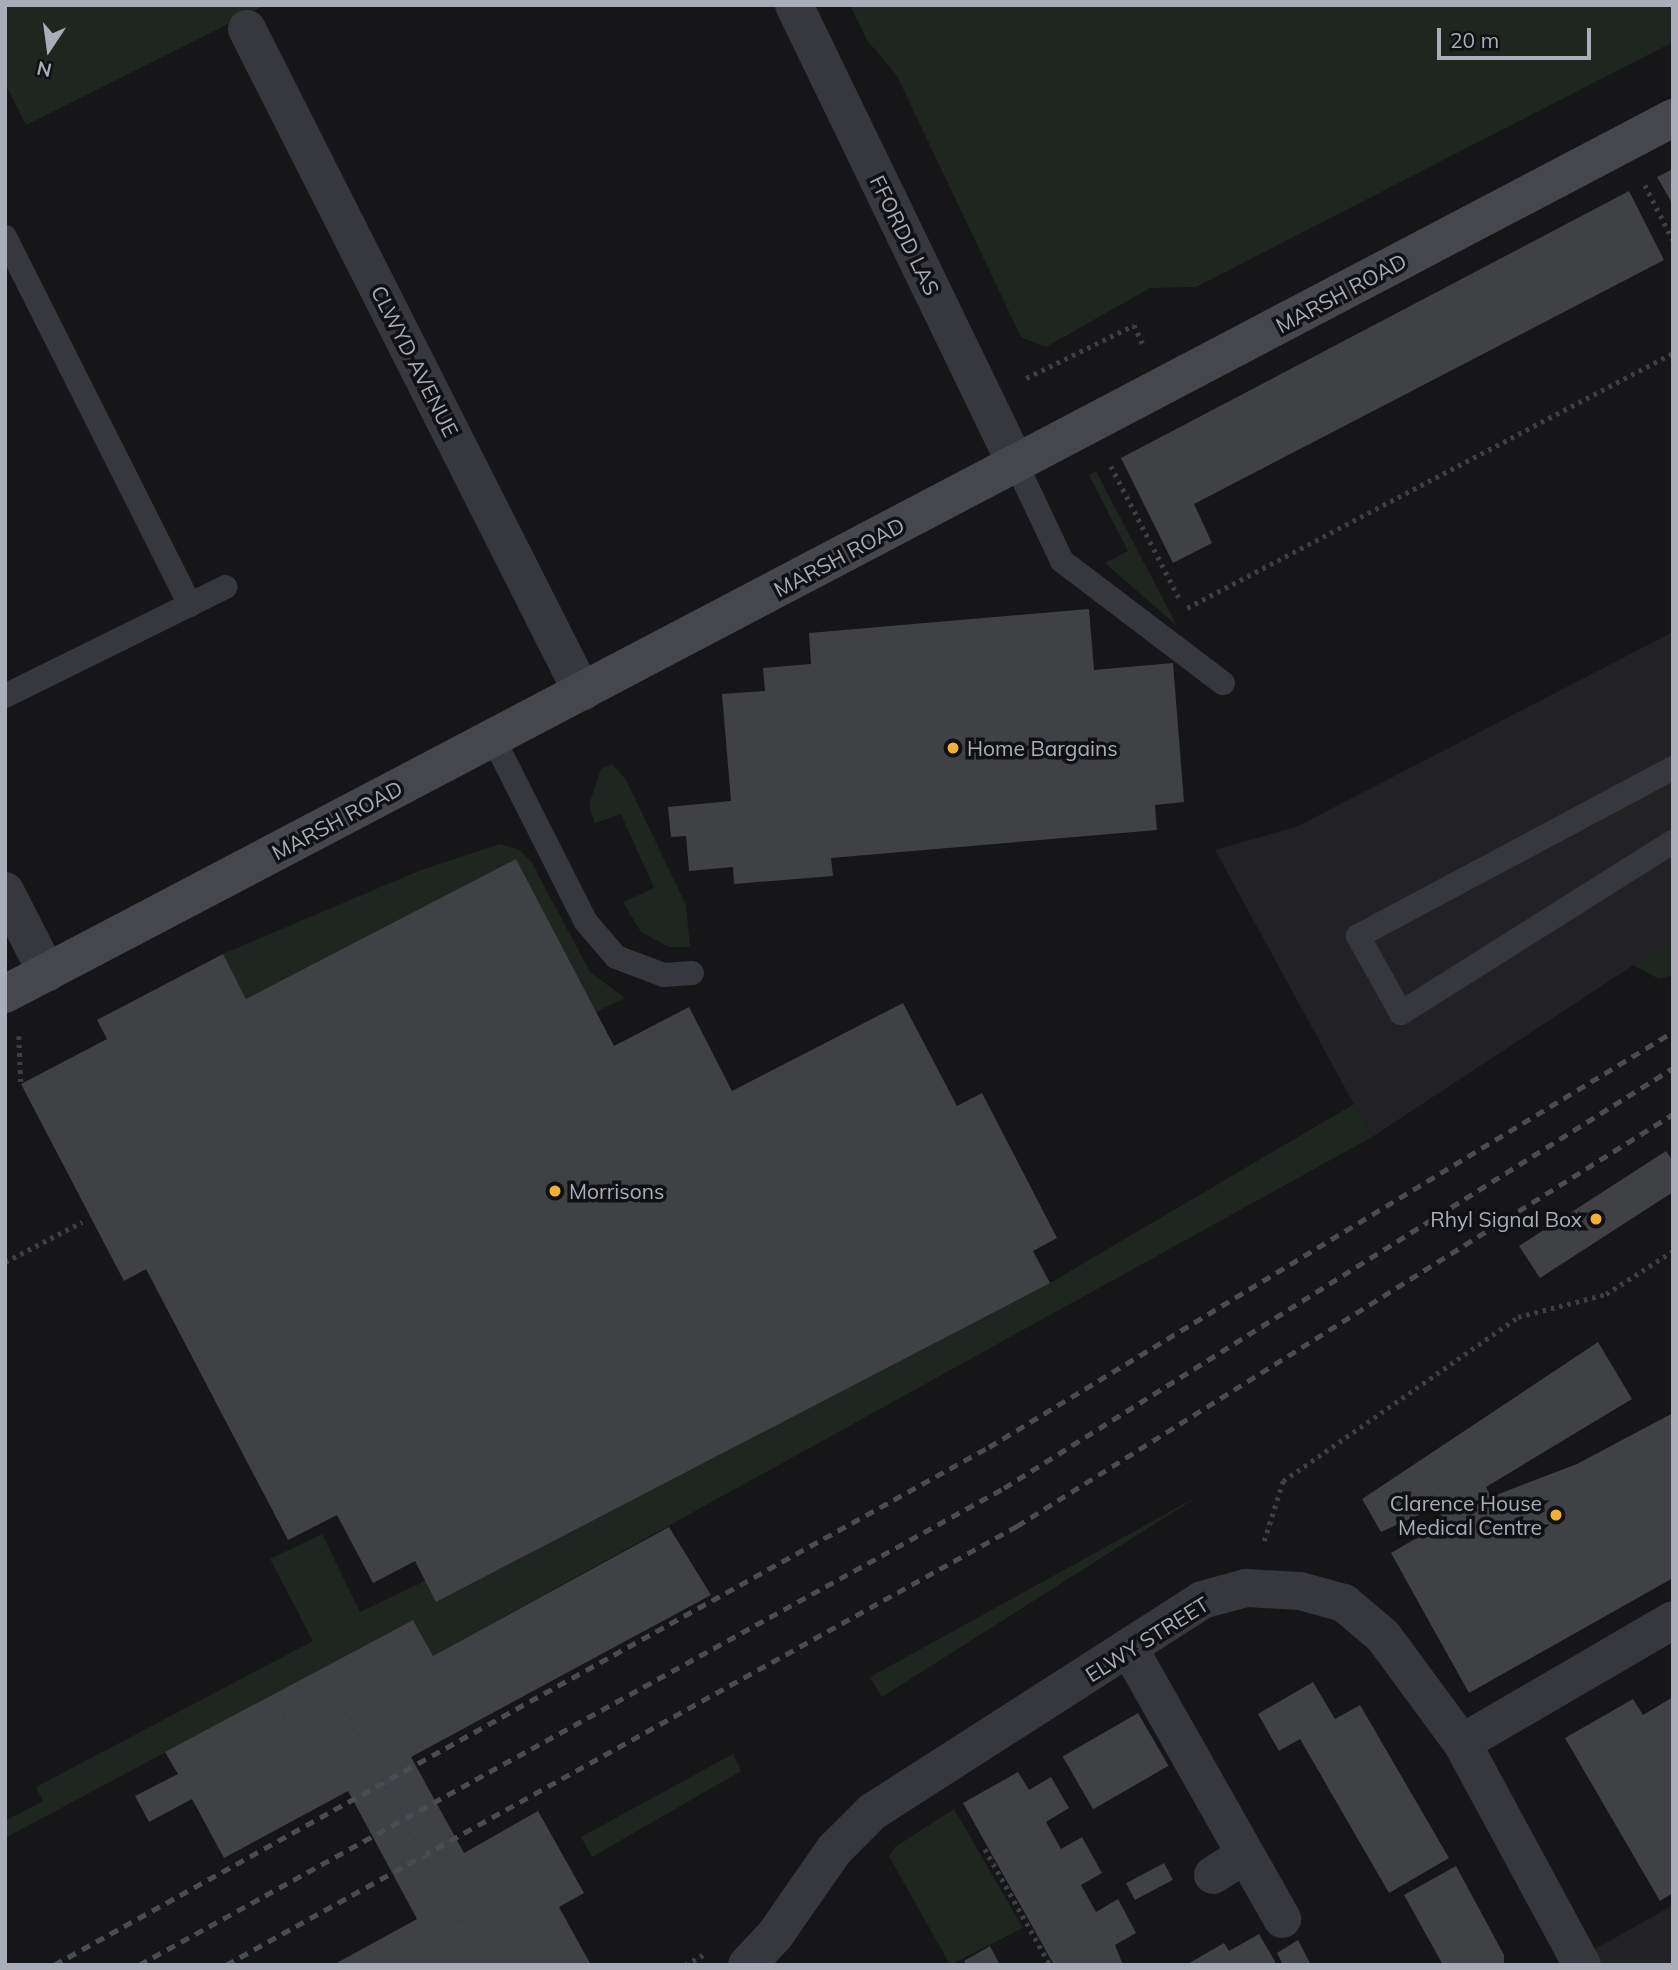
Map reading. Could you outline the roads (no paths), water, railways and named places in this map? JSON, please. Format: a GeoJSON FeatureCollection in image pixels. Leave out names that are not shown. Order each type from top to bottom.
{"type":"FeatureCollection","features":[{"type":"Feature","properties":{"kind":"street","name":"FFORDD LAS"},"geometry":{"type":"LineString","coordinates":[[794,5],[1016,464]]}},
{"type":"Feature","properties":{"kind":"street","name":"CLWYD AVENUE"},"geometry":{"type":"LineString","coordinates":[[247,29],[583,692]]}},
{"type":"Feature","properties":{"kind":"street","name":"MARSH ROAD"},"geometry":{"type":"LineString","coordinates":[[5,994],[1673,118]]}},
{"type":"Feature","properties":{"kind":"street"},"geometry":{"type":"LineString","coordinates":[[5,891],[47,973]]}},
{"type":"Feature","properties":{"kind":"street","name":"ELWY STREET"},"geometry":{"type":"LineString","coordinates":[[747,1965],[775,1936],[834,1850],[872,1812],[1130,1650],[1202,1600],[1246,1588],[1300,1591],[1345,1603],[1383,1636],[1462,1743],[1582,1965]]}},
{"type":"Feature","properties":{"kind":"street"},"geometry":{"type":"LineString","coordinates":[[1462,1743],[1673,1620]]}},
{"type":"Feature","properties":{"kind":"street"},"geometry":{"type":"LineString","coordinates":[[1130,1650],[1228,1866],[1282,1919]]}},
{"type":"Feature","properties":{"kind":"street"},"geometry":{"type":"LineString","coordinates":[[1552,1913],[1556,1965]]}},
{"type":"Feature","properties":{"kind":"lane"},"geometry":{"type":"LineString","coordinates":[[5,237],[191,605]]}},
{"type":"Feature","properties":{"kind":"lane"},"geometry":{"type":"LineString","coordinates":[[1016,464],[1062,561],[1223,683]]}},
{"type":"Feature","properties":{"kind":"lane"},"geometry":{"type":"LineString","coordinates":[[5,696],[226,587]]}},
{"type":"Feature","properties":{"kind":"lane"},"geometry":{"type":"LineString","coordinates":[[493,738],[586,922],[616,957],[664,975],[692,973]]}},
{"type":"Feature","properties":{"kind":"lane"},"geometry":{"type":"LineString","coordinates":[[1673,768],[1358,936],[1401,1013],[1673,842]]}},
{"type":"Feature","properties":{"kind":"railway"},"geometry":{"type":"LineString","coordinates":[[54,1965],[989,1447],[1673,1032]]}},
{"type":"Feature","properties":{"kind":"railway"},"geometry":{"type":"LineString","coordinates":[[139,1965],[1004,1488],[1673,1068]]}},
{"type":"Feature","properties":{"kind":"railway"},"geometry":{"type":"LineString","coordinates":[[226,1965],[1017,1526],[1673,1114]]}},
{"type":"Feature","properties":{"kind":"place","name":"Home Bargains"},"geometry":{"type":"Point","coordinates":[953,748]}},
{"type":"Feature","properties":{"kind":"place","name":"Morrisons"},"geometry":{"type":"Point","coordinates":[555,1191]}},
{"type":"Feature","properties":{"kind":"place","name":"Rhyl Signal Box"},"geometry":{"type":"Point","coordinates":[1596,1219]}},
{"type":"Feature","properties":{"kind":"place","name":"Clarence House Medical Centre"},"geometry":{"type":"Point","coordinates":[1556,1515]}}]}
